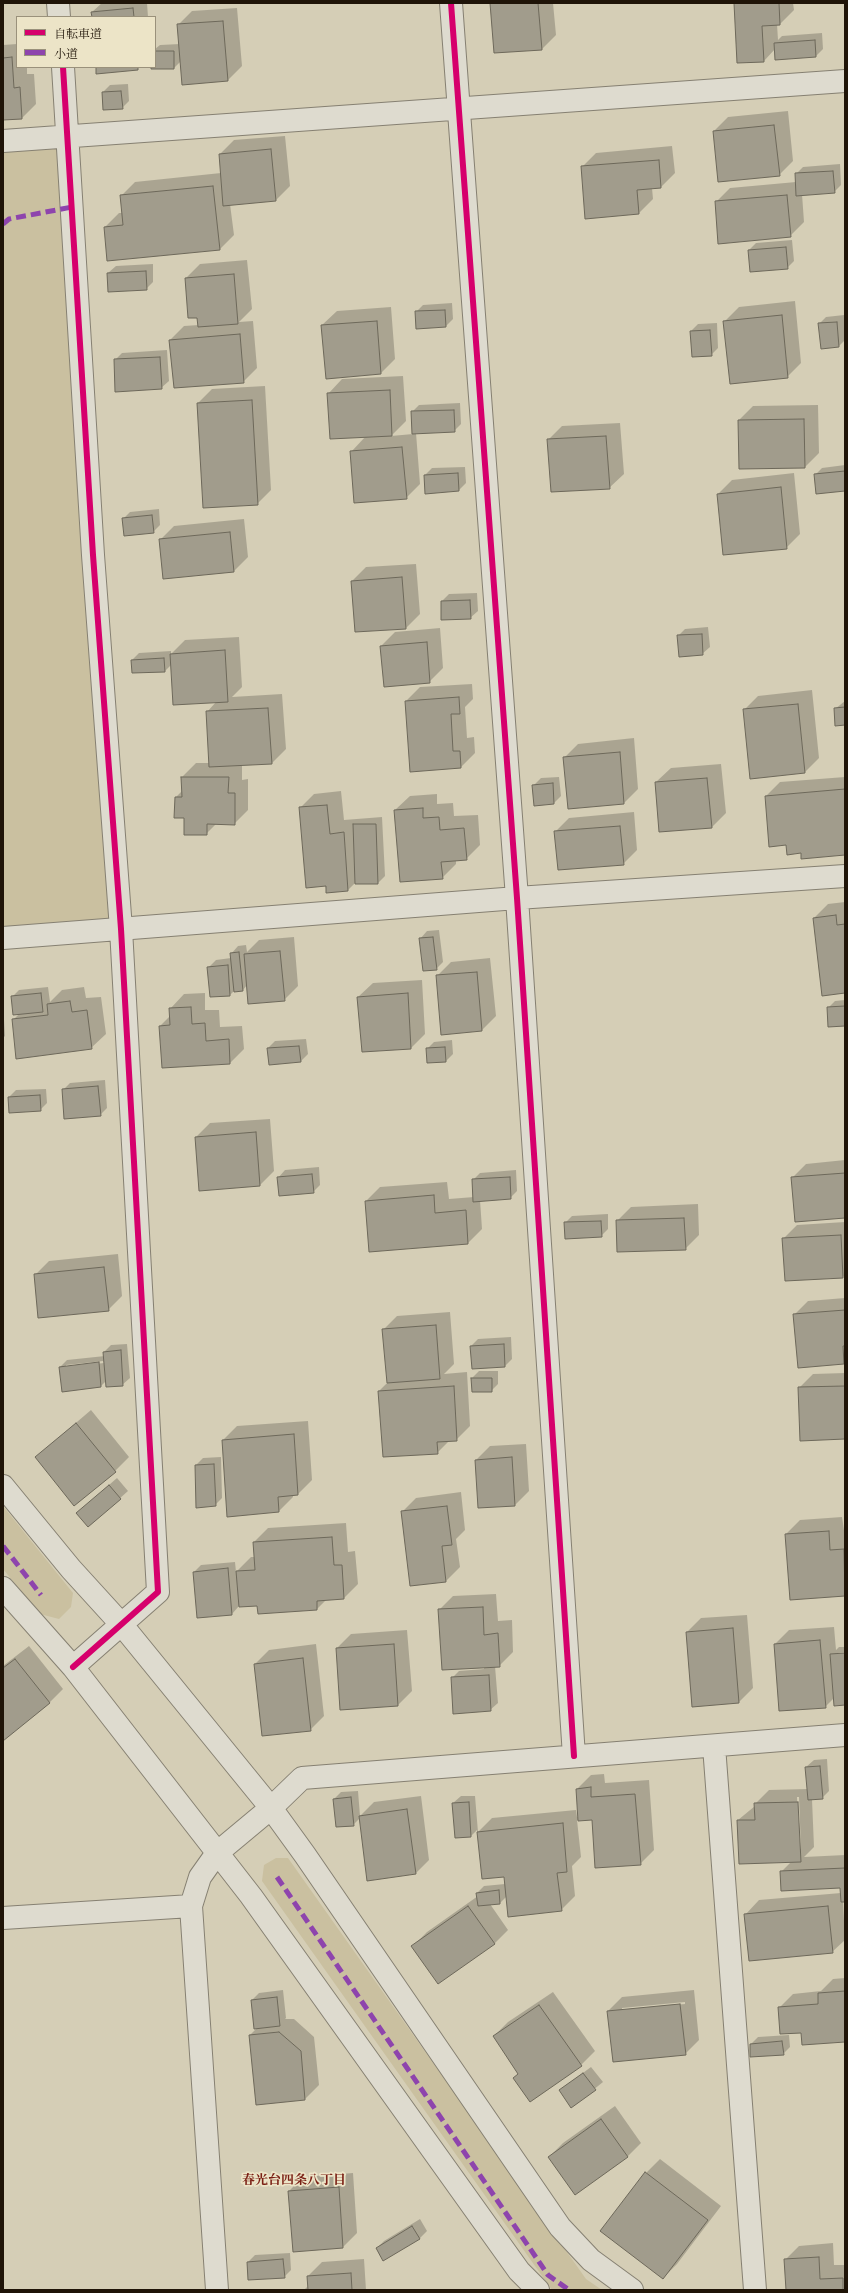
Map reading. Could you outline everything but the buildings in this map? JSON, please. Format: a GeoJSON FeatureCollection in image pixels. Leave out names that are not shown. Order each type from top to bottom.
{"type":"FeatureCollection","features":[{"type":"Feature","properties":{"kind":"street"},"geometry":{"type":"LineString","coordinates":[[58,3],[59,16]]}},
{"type":"Feature","properties":{"kind":"street"},"geometry":{"type":"LineString","coordinates":[[451,3],[517,898],[574,1756]]}},
{"type":"Feature","properties":{"kind":"street"},"geometry":{"type":"LineString","coordinates":[[63,68],[93,555],[121,930],[158,1592],[122,1625],[72,1667]]}},
{"type":"Feature","properties":{"kind":"street"},"geometry":{"type":"LineString","coordinates":[[3,141],[845,81]]}},
{"type":"Feature","properties":{"kind":"street"},"geometry":{"type":"LineString","coordinates":[[3,938],[517,898],[845,876]]}},
{"type":"Feature","properties":{"kind":"street"},"geometry":{"type":"LineString","coordinates":[[3,1486],[70,1569],[122,1625],[271,1808],[306,1855],[560,2227],[591,2260],[632,2290]]}},
{"type":"Feature","properties":{"kind":"street"},"geometry":{"type":"LineString","coordinates":[[3,1588],[72,1667],[256,1903],[519,2271],[538,2290]]}},
{"type":"Feature","properties":{"kind":"street"},"geometry":{"type":"LineString","coordinates":[[217,2290],[191,1906],[200,1877],[217,1853],[271,1808],[302,1778],[845,1735]]}},
{"type":"Feature","properties":{"kind":"street"},"geometry":{"type":"LineString","coordinates":[[714,1746],[754,2290]]}},
{"type":"Feature","properties":{"kind":"street"},"geometry":{"type":"LineString","coordinates":[[3,1918],[191,1906]]}},
{"type":"Feature","properties":{"kind":"shaded area"},"geometry":{"type":"Polygon","coordinates":[[[68,136],[121,929],[3,938],[3,139],[68,136]]]}},
{"type":"Feature","properties":{"kind":"shaded area"},"geometry":{"type":"Polygon","coordinates":[[[3,1506],[73,1593],[71,1607],[59,1619],[40,1614],[3,1569],[3,1506]]]}},
{"type":"Feature","properties":{"kind":"shaded area"},"geometry":{"type":"Polygon","coordinates":[[[276,1858],[288,1858],[586,2279],[602,2290],[552,2290],[262,1881],[264,1865],[276,1858]]]}},
{"type":"Feature","properties":{"kind":"marked path"},"geometry":{"type":"LineString","coordinates":[[3,224],[9,219],[72,207]]}},
{"type":"Feature","properties":{"kind":"marked path"},"geometry":{"type":"LineString","coordinates":[[3,1546],[41,1595]]}},
{"type":"Feature","properties":{"kind":"marked path"},"geometry":{"type":"LineString","coordinates":[[277,1877],[548,2275],[569,2290]]}},
{"type":"Feature","properties":{"kind":"cycle path"},"geometry":{"type":"LineString","coordinates":[[451,3],[517,898],[574,1756]]}},
{"type":"Feature","properties":{"kind":"cycle path"},"geometry":{"type":"LineString","coordinates":[[63,68],[93,555],[121,929],[158,1592],[73,1667]]}},
{"type":"Feature","properties":{"kind":"district","name":"春光台四条八丁目"},"geometry":{"type":"Point","coordinates":[294,2180]}}]}
